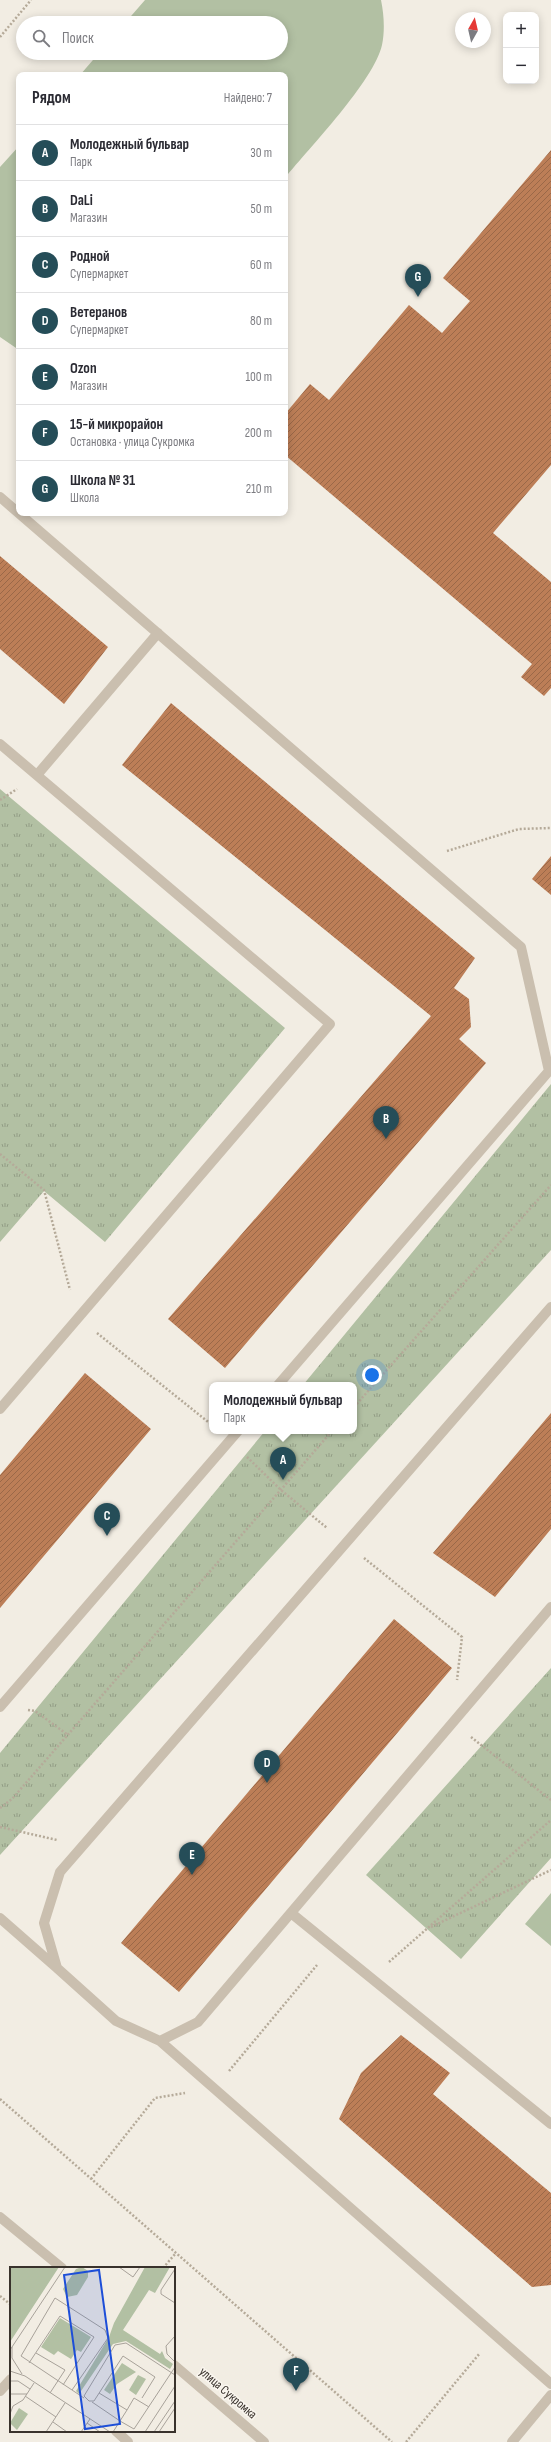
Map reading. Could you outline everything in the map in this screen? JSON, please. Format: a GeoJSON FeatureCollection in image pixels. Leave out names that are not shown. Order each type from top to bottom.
{"type":"FeatureCollection","features":[{"type":"Feature","properties":{"kind":"street"},"geometry":{"type":"LineString","coordinates":[[0,497],[16,511]]}},
{"type":"Feature","properties":{"kind":"street"},"geometry":{"type":"LineString","coordinates":[[22,516],[521,947],[549,1071],[281,1382]]}},
{"type":"Feature","properties":{"kind":"street"},"geometry":{"type":"LineString","coordinates":[[37,775],[158,633]]}},
{"type":"Feature","properties":{"kind":"street"},"geometry":{"type":"LineString","coordinates":[[0,744],[330,1024],[0,1409]]}},
{"type":"Feature","properties":{"kind":"street"},"geometry":{"type":"LineString","coordinates":[[57,1968],[44,1923],[60,1872],[551,1307]]}},
{"type":"Feature","properties":{"kind":"street"},"geometry":{"type":"LineString","coordinates":[[1,1706],[235,1434]]}},
{"type":"Feature","properties":{"kind":"street"},"geometry":{"type":"LineString","coordinates":[[160,2041],[198,2022],[551,1607]]}},
{"type":"Feature","properties":{"kind":"street"},"geometry":{"type":"LineString","coordinates":[[291,1912],[551,2124]]}},
{"type":"Feature","properties":{"kind":"street"},"geometry":{"type":"LineString","coordinates":[[0,1918],[116,2021],[160,2041],[551,2384]]}},
{"type":"Feature","properties":{"kind":"street"},"geometry":{"type":"LineString","coordinates":[[0,2217],[61,2267]]}},
{"type":"Feature","properties":{"kind":"street","name":"улица Сукромка"},"geometry":{"type":"LineString","coordinates":[[175,2365],[264,2442]]}},
{"type":"Feature","properties":{"kind":"street"},"geometry":{"type":"LineString","coordinates":[[0,2391],[10,2380]]}},
{"type":"Feature","properties":{"kind":"street"},"geometry":{"type":"LineString","coordinates":[[512,2442],[551,2396]]}},
{"type":"Feature","properties":{"kind":"street"},"geometry":{"type":"LineString","coordinates":[[117,2432],[128,2442]]}},
{"type":"Feature","properties":{"kind":"path"},"geometry":{"type":"LineString","coordinates":[[18,16],[31,0]]}},
{"type":"Feature","properties":{"kind":"path"},"geometry":{"type":"LineString","coordinates":[[0,37],[16,18]]}},
{"type":"Feature","properties":{"kind":"path"},"geometry":{"type":"LineString","coordinates":[[420,859],[519,829],[551,828]]}},
{"type":"Feature","properties":{"kind":"path"},"geometry":{"type":"LineString","coordinates":[[357,1404],[551,1185]]}},
{"type":"Feature","properties":{"kind":"path"},"geometry":{"type":"LineString","coordinates":[[0,1808],[12,1799],[329,1434]]}},
{"type":"Feature","properties":{"kind":"path"},"geometry":{"type":"LineString","coordinates":[[230,1440],[280,1490],[462,1638],[456,1684]]}},
{"type":"Feature","properties":{"kind":"path"},"geometry":{"type":"LineString","coordinates":[[1,1706],[35,1711],[68,1735]]}},
{"type":"Feature","properties":{"kind":"path"},"geometry":{"type":"LineString","coordinates":[[452,1723],[551,1800]]}},
{"type":"Feature","properties":{"kind":"path"},"geometry":{"type":"LineString","coordinates":[[371,1977],[551,1820]]}},
{"type":"Feature","properties":{"kind":"path"},"geometry":{"type":"LineString","coordinates":[[0,1827],[83,1846]]}},
{"type":"Feature","properties":{"kind":"path"},"geometry":{"type":"LineString","coordinates":[[427,1929],[551,1870]]}},
{"type":"Feature","properties":{"kind":"path"},"geometry":{"type":"LineString","coordinates":[[91,2179],[155,2098],[215,2088],[315,1964],[322,1966]]}},
{"type":"Feature","properties":{"kind":"path"},"geometry":{"type":"LineString","coordinates":[[0,2099],[392,2442]]}},
{"type":"Feature","properties":{"kind":"path"},"geometry":{"type":"LineString","coordinates":[[164,2267],[176,2253]]}},
{"type":"Feature","properties":{"kind":"path"},"geometry":{"type":"LineString","coordinates":[[0,2296],[10,2304]]}},
{"type":"Feature","properties":{"kind":"path"},"geometry":{"type":"LineString","coordinates":[[406,2442],[495,2335]]}},
{"type":"Feature","properties":{"kind":"green space"},"geometry":{"type":"Polygon","coordinates":[[[145,0],[381,0],[384,34],[377,60],[367,77],[325,132],[288,175],[288,72],[83,72],[93,60],[288,60],[288,16],[131,16],[145,0]]]}},
{"type":"Feature","properties":{"kind":"green space"},"geometry":{"type":"Polygon","coordinates":[[[16,149],[16,348],[0,337],[0,167],[16,149]]]}},
{"type":"Feature","properties":{"kind":"green space"},"geometry":{"type":"Polygon","coordinates":[[[0,789],[285,1028],[105,1242],[44,1191],[0,1242],[0,789]]]}},
{"type":"Feature","properties":{"kind":"green space"},"geometry":{"type":"Polygon","coordinates":[[[551,1084],[551,1250],[0,1855],[0,1753],[263,1434],[357,1434],[357,1382],[305,1382],[551,1084]]]}},
{"type":"Feature","properties":{"kind":"green space"},"geometry":{"type":"Polygon","coordinates":[[[551,1668],[551,1858],[461,1959],[366,1875],[551,1668]]]}},
{"type":"Feature","properties":{"kind":"green space"},"geometry":{"type":"Polygon","coordinates":[[[551,1893],[551,1946],[525,1924],[551,1893]]]}},
{"type":"Feature","properties":{"kind":"building"},"geometry":{"type":"Polygon","coordinates":[[[551,150],[551,465],[493,533],[551,582],[551,688],[544,696],[521,677],[532,664],[288,458],[288,410],[310,384],[329,400],[409,305],[442,333],[470,301],[443,278],[551,150]]]}},
{"type":"Feature","properties":{"kind":"building"},"geometry":{"type":"Polygon","coordinates":[[[0,556],[108,647],[64,704],[0,649],[0,556]]]}},
{"type":"Feature","properties":{"kind":"building"},"geometry":{"type":"Polygon","coordinates":[[[171,703],[475,958],[454,988],[469,999],[471,1027],[459,1039],[486,1063],[225,1368],[168,1319],[431,1016],[122,765],[171,703]]]}},
{"type":"Feature","properties":{"kind":"building"},"geometry":{"type":"Polygon","coordinates":[[[551,856],[551,895],[532,879],[551,856]]]}},
{"type":"Feature","properties":{"kind":"building"},"geometry":{"type":"Polygon","coordinates":[[[85,1373],[151,1429],[0,1608],[0,1475],[85,1373]]]}},
{"type":"Feature","properties":{"kind":"building"},"geometry":{"type":"Polygon","coordinates":[[[551,1413],[551,1529],[495,1597],[433,1553],[551,1413]]]}},
{"type":"Feature","properties":{"kind":"building"},"geometry":{"type":"Polygon","coordinates":[[[394,1619],[452,1668],[179,1992],[121,1943],[394,1619]]]}},
{"type":"Feature","properties":{"kind":"building"},"geometry":{"type":"Polygon","coordinates":[[[401,2035],[450,2073],[433,2094],[551,2193],[551,2285],[532,2287],[339,2119],[361,2073],[401,2035]]]}},
{"type":"Feature","properties":{"kind":"place","name":"Школа № 31"},"geometry":{"type":"Point","coordinates":[418,297]}},
{"type":"Feature","properties":{"kind":"place","name":"DaLi"},"geometry":{"type":"Point","coordinates":[386,1139]}},
{"type":"Feature","properties":{"kind":"place","name":"Молодежный бульвар"},"geometry":{"type":"Point","coordinates":[283,1480]}},
{"type":"Feature","properties":{"kind":"place","name":"Родной"},"geometry":{"type":"Point","coordinates":[107,1536]}},
{"type":"Feature","properties":{"kind":"place","name":"Ветеранов"},"geometry":{"type":"Point","coordinates":[267,1783]}},
{"type":"Feature","properties":{"kind":"place","name":"Ozon"},"geometry":{"type":"Point","coordinates":[192,1875]}},
{"type":"Feature","properties":{"kind":"place","name":"15-й микрорайон"},"geometry":{"type":"Point","coordinates":[296,2391]}}]}
